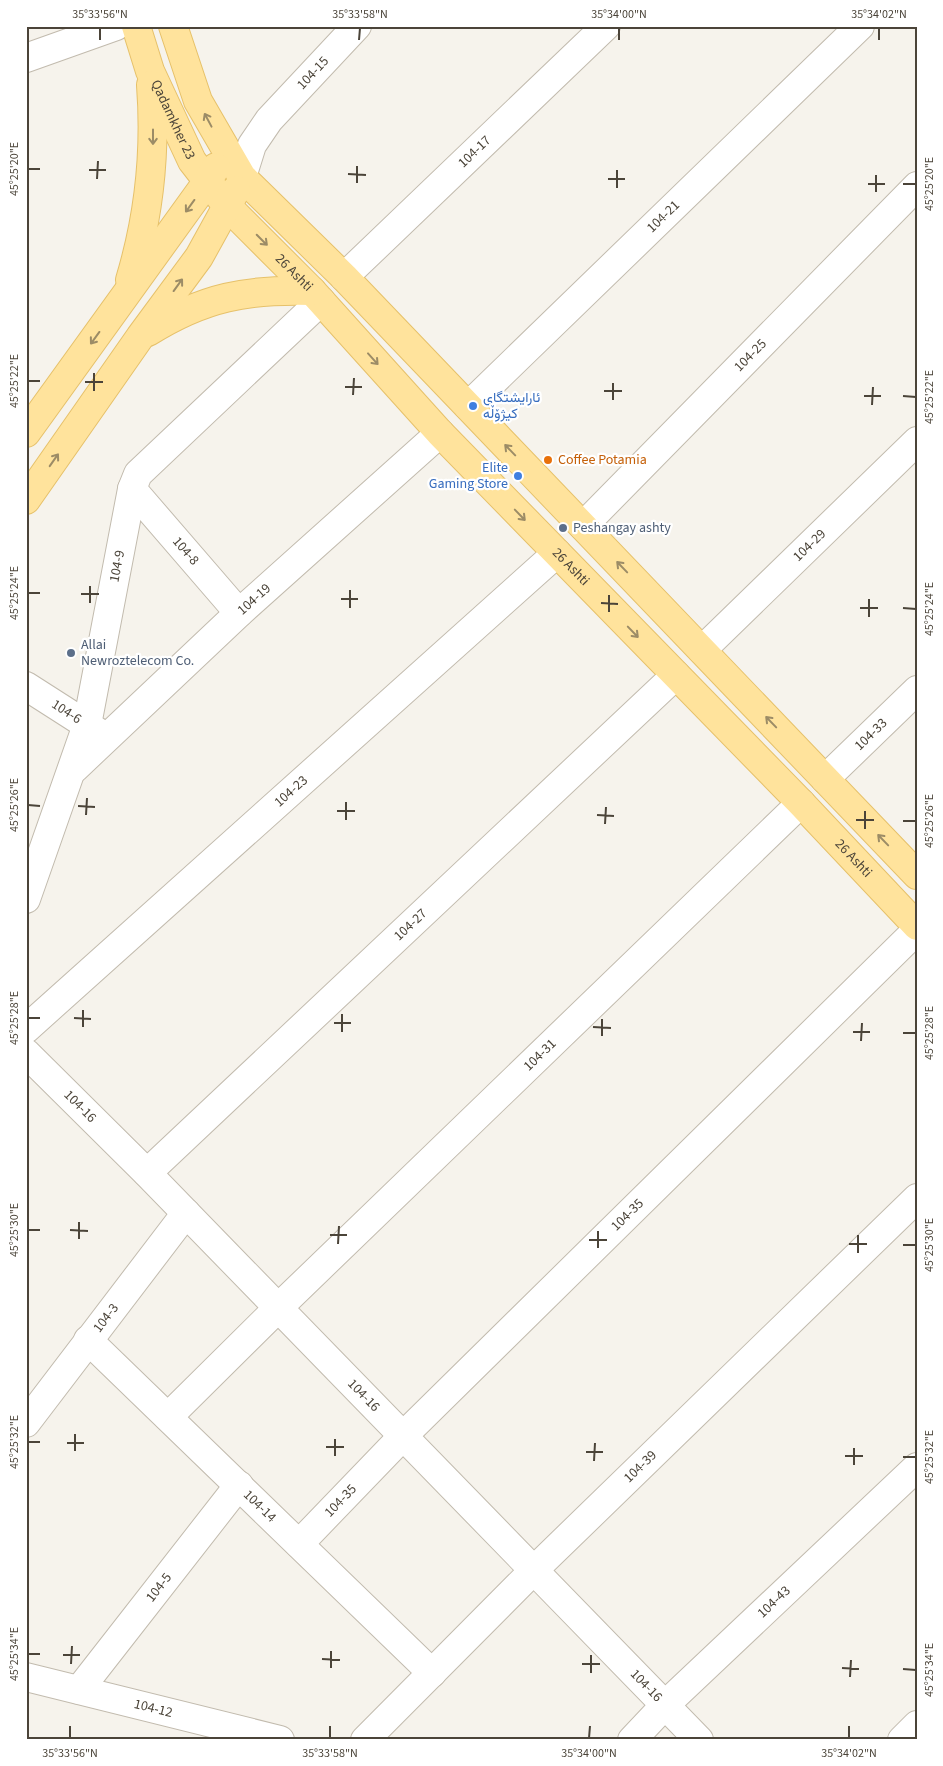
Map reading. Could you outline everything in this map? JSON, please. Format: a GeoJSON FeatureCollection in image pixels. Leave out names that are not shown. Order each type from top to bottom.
{"type":"FeatureCollection","features":[{"type":"Feature","properties":{"kind":"main road","name":"Qadamkher 23"},"geometry":{"type":"LineString","coordinates":[[136,26],[150,71],[192,161],[227,206]]}},
{"type":"Feature","properties":{"kind":"main road"},"geometry":{"type":"LineString","coordinates":[[173,26],[198,102],[242,177],[344,277],[917,875]]}},
{"type":"Feature","properties":{"kind":"main road"},"geometry":{"type":"LineString","coordinates":[[124,298],[142,233],[150,186],[153,148],[153,109],[150,71]]}},
{"type":"Feature","properties":{"kind":"main road"},"geometry":{"type":"LineString","coordinates":[[26,433],[207,182],[225,150]]}},
{"type":"Feature","properties":{"kind":"main road"},"geometry":{"type":"LineString","coordinates":[[26,500],[198,256],[242,177]]}},
{"type":"Feature","properties":{"kind":"main road","name":"26 Ashti"},"geometry":{"type":"LineString","coordinates":[[227,206],[317,296],[440,433],[801,803],[917,926]]}},
{"type":"Feature","properties":{"kind":"main road"},"geometry":{"type":"LineString","coordinates":[[140,337],[171,318],[205,303],[240,294],[276,290],[317,296]]}},
{"type":"Feature","properties":{"kind":"street"},"geometry":{"type":"LineString","coordinates":[[26,58],[116,26]]}},
{"type":"Feature","properties":{"kind":"street","name":"104-15"},"geometry":{"type":"LineString","coordinates":[[242,177],[252,145],[269,120],[357,26]]}},
{"type":"Feature","properties":{"kind":"street","name":"104-17"},"geometry":{"type":"LineString","coordinates":[[344,277],[606,26]]}},
{"type":"Feature","properties":{"kind":"street","name":"104-21"},"geometry":{"type":"LineString","coordinates":[[468,406],[860,26]]}},
{"type":"Feature","properties":{"kind":"street","name":"104-15"},"geometry":{"type":"LineString","coordinates":[[225,150],[269,120]]}},
{"type":"Feature","properties":{"kind":"street","name":"104-25"},"geometry":{"type":"LineString","coordinates":[[583,526],[917,186]]}},
{"type":"Feature","properties":{"kind":"street","name":"104-9"},"geometry":{"type":"LineString","coordinates":[[97,731],[132,490],[138,474],[317,296]]}},
{"type":"Feature","properties":{"kind":"street","name":"104-19"},"geometry":{"type":"LineString","coordinates":[[26,899],[72,771],[97,731],[239,613],[440,433]]}},
{"type":"Feature","properties":{"kind":"street","name":"104-29"},"geometry":{"type":"LineString","coordinates":[[702,650],[917,441]]}},
{"type":"Feature","properties":{"kind":"street","name":"104-8"},"geometry":{"type":"LineString","coordinates":[[132,490],[239,613]]}},
{"type":"Feature","properties":{"kind":"street","name":"104-23"},"geometry":{"type":"LineString","coordinates":[[26,1029],[557,553]]}},
{"type":"Feature","properties":{"kind":"street","name":"104-27"},"geometry":{"type":"LineString","coordinates":[[147,1173],[676,675]]}},
{"type":"Feature","properties":{"kind":"street","name":"104-6"},"geometry":{"type":"LineString","coordinates":[[26,686],[97,731]]}},
{"type":"Feature","properties":{"kind":"street","name":"104-33"},"geometry":{"type":"LineString","coordinates":[[825,779],[917,690]]}},
{"type":"Feature","properties":{"kind":"street","name":"104-31"},"geometry":{"type":"LineString","coordinates":[[168,1417],[278,1308],[801,803]]}},
{"type":"Feature","properties":{"kind":"street","name":"104-35"},"geometry":{"type":"LineString","coordinates":[[299,1544],[403,1436],[917,930]]}},
{"type":"Feature","properties":{"kind":"street","name":"104-16"},"geometry":{"type":"LineString","coordinates":[[26,1052],[147,1173],[699,1740]]}},
{"type":"Feature","properties":{"kind":"street","name":"104-39"},"geometry":{"type":"LineString","coordinates":[[365,1740],[534,1570],[917,1198]]}},
{"type":"Feature","properties":{"kind":"street","name":"104-3"},"geometry":{"type":"LineString","coordinates":[[26,1423],[186,1213]]}},
{"type":"Feature","properties":{"kind":"street","name":"104-14"},"geometry":{"type":"LineString","coordinates":[[88,1340],[432,1673]]}},
{"type":"Feature","properties":{"kind":"street","name":"104-43"},"geometry":{"type":"LineString","coordinates":[[632,1740],[666,1705],[917,1467]]}},
{"type":"Feature","properties":{"kind":"street","name":"104-5"},"geometry":{"type":"LineString","coordinates":[[79,1690],[239,1486]]}},
{"type":"Feature","properties":{"kind":"street","name":"104-12"},"geometry":{"type":"LineString","coordinates":[[26,1677],[280,1740]]}},
{"type":"Feature","properties":{"kind":"street"},"geometry":{"type":"LineString","coordinates":[[902,1740],[917,1725]]}},
{"type":"Feature","properties":{"kind":"place","name":"ئارایشتگای کیژۆڵە"},"geometry":{"type":"Point","coordinates":[473,406]}},
{"type":"Feature","properties":{"kind":"place","name":"Coffee Potamia"},"geometry":{"type":"Point","coordinates":[548,460]}},
{"type":"Feature","properties":{"kind":"place","name":"Elite Gaming Store"},"geometry":{"type":"Point","coordinates":[518,476]}},
{"type":"Feature","properties":{"kind":"place","name":"Peshangay ashty"},"geometry":{"type":"Point","coordinates":[563,528]}},
{"type":"Feature","properties":{"kind":"place","name":"Allai Newroztelecom Co."},"geometry":{"type":"Point","coordinates":[71,653]}}]}
